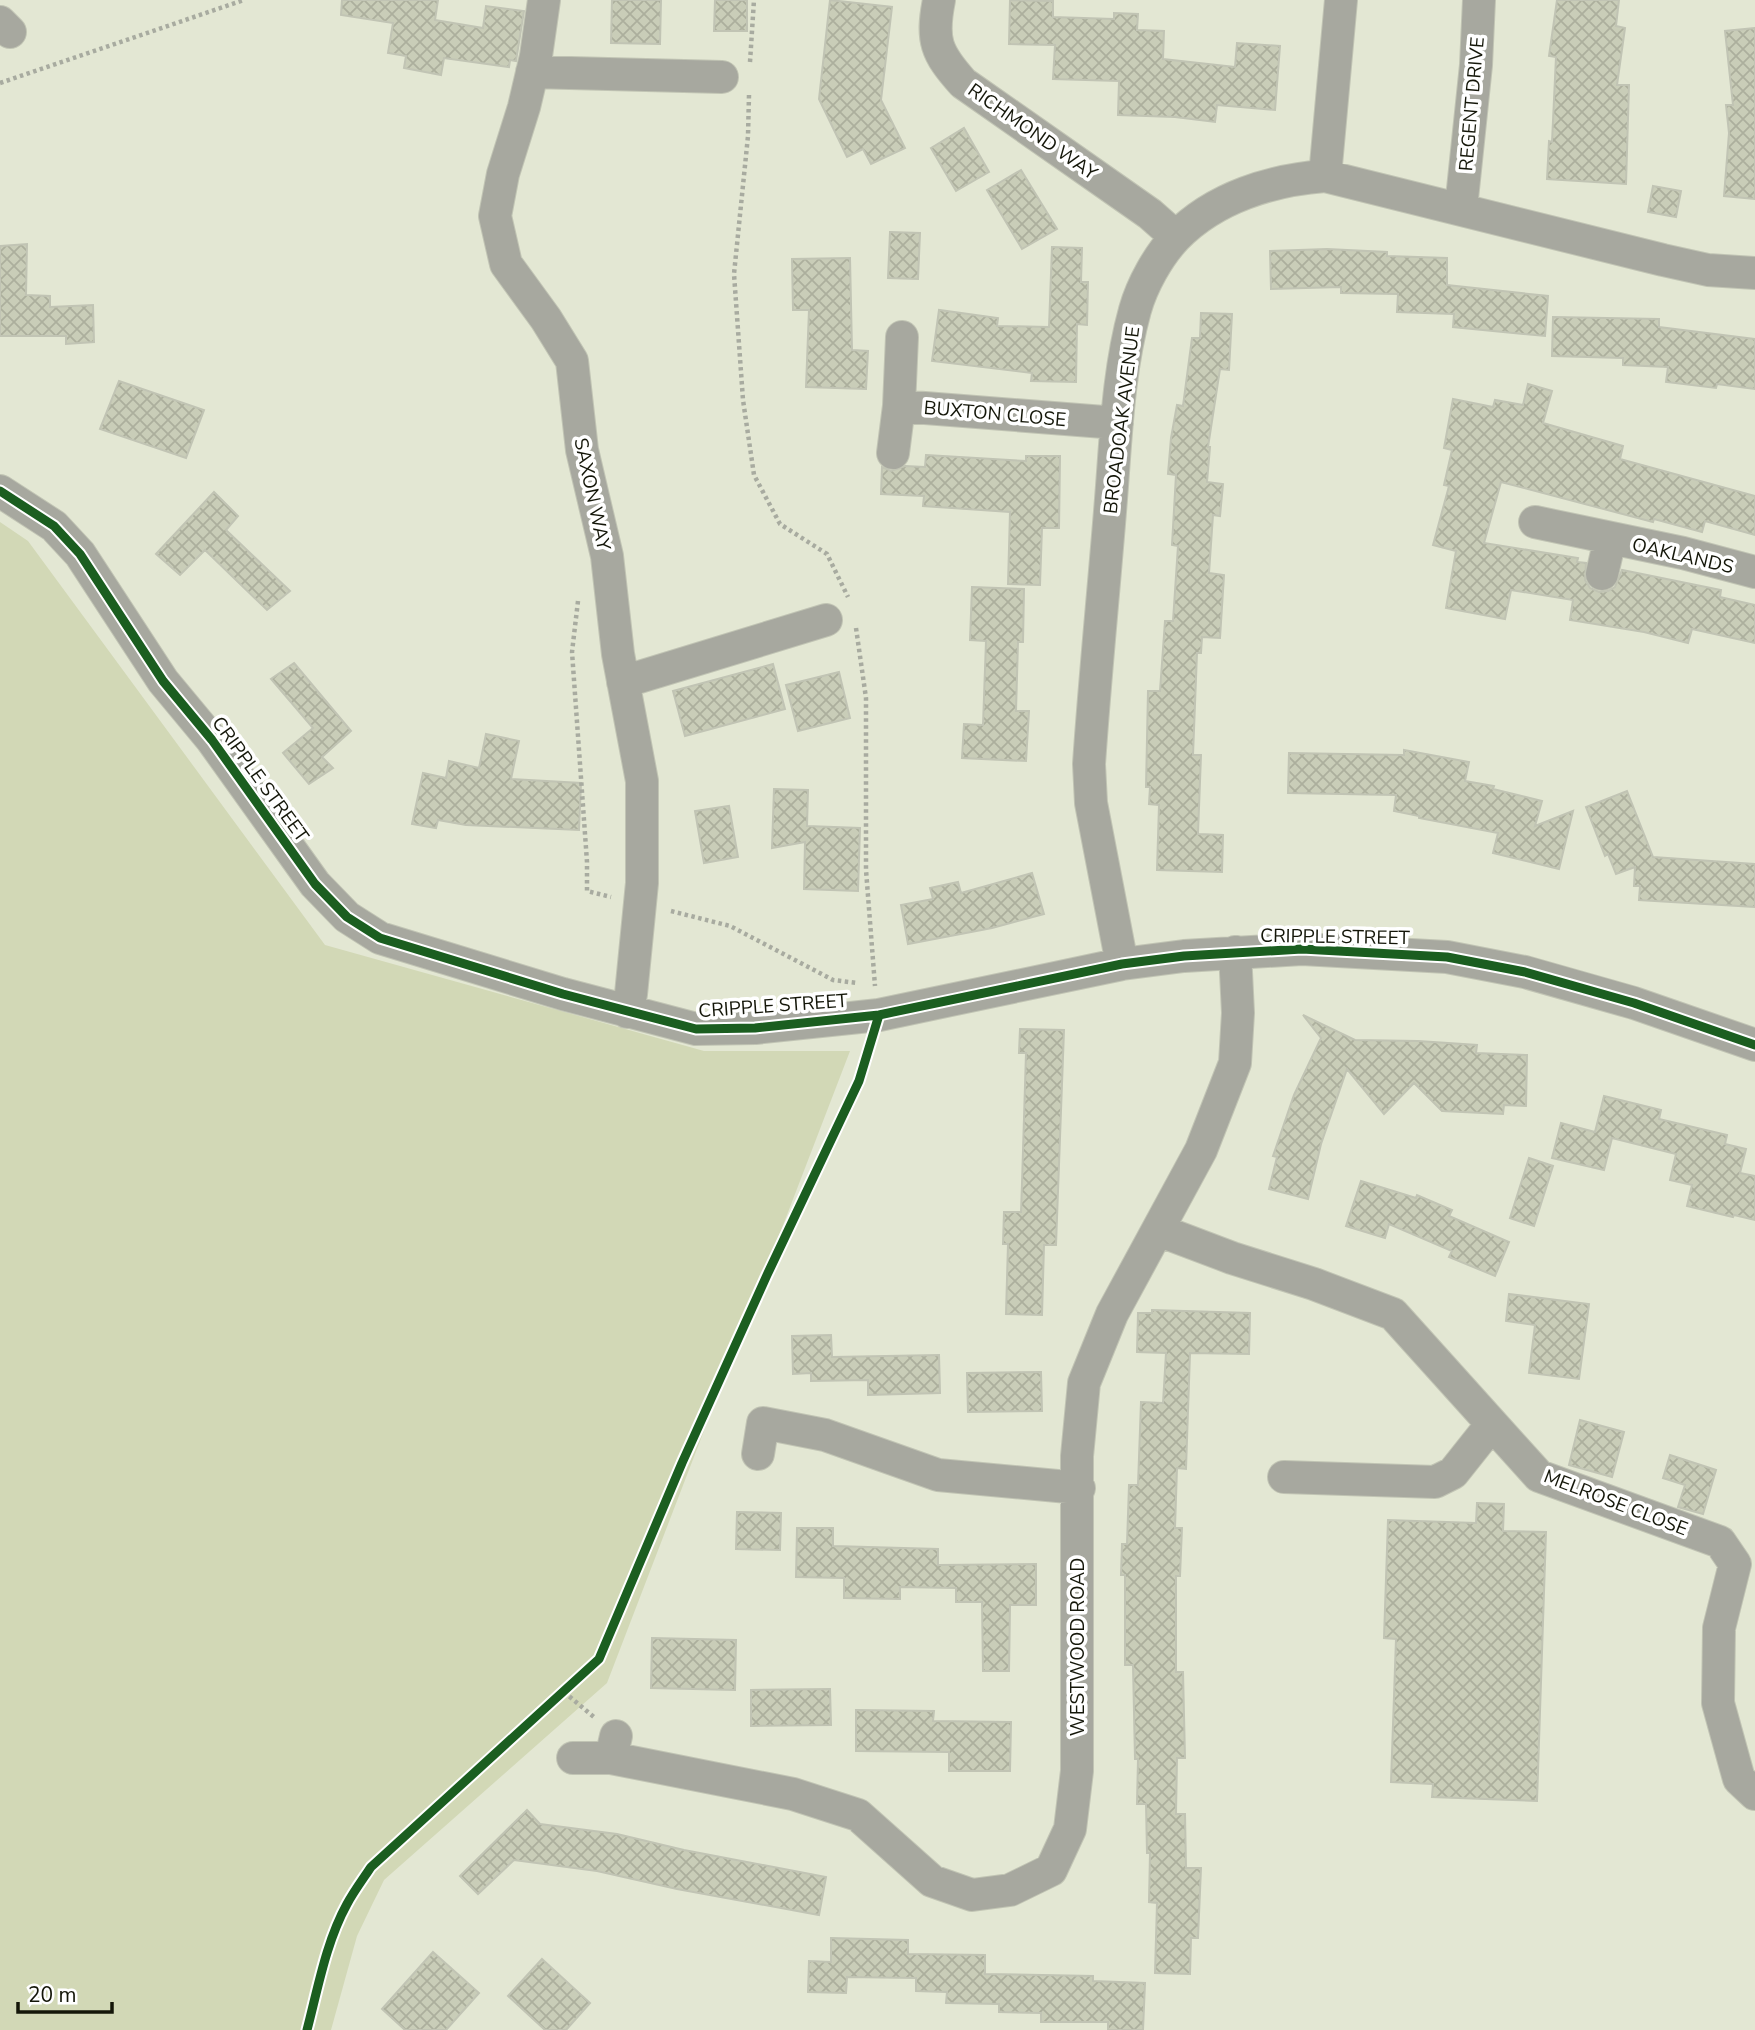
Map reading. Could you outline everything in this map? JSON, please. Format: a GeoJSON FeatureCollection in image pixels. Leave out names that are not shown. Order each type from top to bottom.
{"type":"FeatureCollection","features":[{"type":"Feature","properties":{"kind":"street","name":"SAXON WAY"},"geometry":{"type":"LineString","coordinates":[[544,0],[532,72],[503,174],[495,216],[506,264],[546,319],[572,361],[582,450],[607,556],[618,654],[642,781],[642,883],[627,1012]]}},
{"type":"Feature","properties":{"kind":"street","name":"RICHMOND WAY"},"geometry":{"type":"LineString","coordinates":[[939,0],[934,25],[942,59],[963,83],[1114,187],[1176,237]]}},
{"type":"Feature","properties":{"kind":"street"},"geometry":{"type":"LineString","coordinates":[[1325,176],[1341,0]]}},
{"type":"Feature","properties":{"kind":"street","name":"REGENT DRIVE"},"geometry":{"type":"LineString","coordinates":[[1461,208],[1476,65],[1479,0]]}},
{"type":"Feature","properties":{"kind":"street"},"geometry":{"type":"LineString","coordinates":[[532,72],[740,76]]}},
{"type":"Feature","properties":{"kind":"street","name":"BROADOAK AVENUE"},"geometry":{"type":"LineString","coordinates":[[1122,964],[1091,803],[1089,764],[1117,423],[1127,347],[1135,309],[1144,284],[1176,237],[1198,219],[1226,202],[1262,186],[1325,176],[1663,260],[1708,270],[1755,273]]}},
{"type":"Feature","properties":{"kind":"street","name":"BUXTON CLOSE"},"geometry":{"type":"LineString","coordinates":[[902,337],[899,406],[1117,423]]}},
{"type":"Feature","properties":{"kind":"street"},"geometry":{"type":"LineString","coordinates":[[893,453],[899,406]]}},
{"type":"Feature","properties":{"kind":"street","name":"CRIPPLE STREET"},"geometry":{"type":"LineString","coordinates":[[0,491],[54,526],[80,554],[163,681],[212,740],[315,884],[347,917],[380,938],[627,1012],[696,1029],[755,1028],[879,1015],[1122,964],[1184,956],[1302,949],[1447,957],[1525,972],[1634,1003],[1755,1045]]}},
{"type":"Feature","properties":{"kind":"street","name":"OAKLANDS"},"geometry":{"type":"LineString","coordinates":[[1535,522],[1683,553],[1755,572]]}},
{"type":"Feature","properties":{"kind":"street","name":"OAKLANDS"},"geometry":{"type":"LineString","coordinates":[[1602,574],[1610,539]]}},
{"type":"Feature","properties":{"kind":"street"},"geometry":{"type":"LineString","coordinates":[[623,682],[845,617]]}},
{"type":"Feature","properties":{"kind":"street","name":"WESTWOOD ROAD"},"geometry":{"type":"LineString","coordinates":[[573,1758],[613,1747],[793,1794],[858,1815],[932,1881],[972,1895],[1010,1890],[1051,1870],[1070,1829],[1077,1771],[1077,1456],[1084,1383],[1112,1314],[1202,1150],[1235,1063],[1238,1013],[1235,952]]}},
{"type":"Feature","properties":{"kind":"street","name":"MELROSE CLOSE"},"geometry":{"type":"LineString","coordinates":[[1158,1230],[1393,1314],[1539,1476],[1720,1542],[1735,1564],[1719,1628],[1718,1703],[1739,1779],[1755,1794]]}},
{"type":"Feature","properties":{"kind":"street"},"geometry":{"type":"LineString","coordinates":[[758,1454],[763,1423],[825,1435],[938,1475],[1079,1488]]}},
{"type":"Feature","properties":{"kind":"street"},"geometry":{"type":"LineString","coordinates":[[1284,1477],[1435,1482],[1453,1473],[1492,1424]]}},
{"type":"Feature","properties":{"kind":"path"},"geometry":{"type":"LineString","coordinates":[[0,83],[244,0]]}},
{"type":"Feature","properties":{"kind":"path"},"geometry":{"type":"LineString","coordinates":[[754,0],[740,76],[748,136],[734,274],[743,400],[754,475],[780,524],[827,554],[866,698],[866,870],[871,950],[879,1015]]}},
{"type":"Feature","properties":{"kind":"path"},"geometry":{"type":"LineString","coordinates":[[564,1692],[613,1747]]}},
{"type":"Feature","properties":{"kind":"green space"},"geometry":{"type":"Polygon","coordinates":[[[0,522],[28,541],[325,945],[704,1051],[850,1051],[607,1683],[384,1880],[357,1936],[331,2030],[0,2030],[0,522]]]}},
{"type":"Feature","properties":{"kind":"building"},"geometry":{"type":"Polygon","coordinates":[[[342,0],[438,0],[435,20],[483,28],[486,6],[524,11],[516,61],[510,60],[509,67],[444,58],[441,75],[404,68],[406,56],[388,53],[393,23],[341,15],[342,0]]]}},
{"type":"Feature","properties":{"kind":"building"},"geometry":{"type":"Polygon","coordinates":[[[612,0],[661,0],[660,44],[611,43],[612,0]]]}},
{"type":"Feature","properties":{"kind":"building"},"geometry":{"type":"Polygon","coordinates":[[[715,0],[747,0],[747,31],[714,31],[715,0]]]}},
{"type":"Feature","properties":{"kind":"building"},"geometry":{"type":"Polygon","coordinates":[[[830,0],[892,7],[881,100],[905,148],[871,164],[863,149],[847,157],[819,99],[830,0]]]}},
{"type":"Feature","properties":{"kind":"building"},"geometry":{"type":"Polygon","coordinates":[[[1010,0],[1053,1],[1053,17],[1114,19],[1114,13],[1138,14],[1137,30],[1164,31],[1163,59],[1235,67],[1237,43],[1280,46],[1275,110],[1217,105],[1215,122],[1175,117],[1118,115],[1119,81],[1053,79],[1055,45],[1009,44],[1010,0]]]}},
{"type":"Feature","properties":{"kind":"building"},"geometry":{"type":"Polygon","coordinates":[[[1557,0],[1619,0],[1616,26],[1625,28],[1617,85],[1629,85],[1626,184],[1547,179],[1549,141],[1552,142],[1556,57],[1549,56],[1557,0]]]}},
{"type":"Feature","properties":{"kind":"building"},"geometry":{"type":"Polygon","coordinates":[[[1755,28],[1755,199],[1724,196],[1729,133],[1726,105],[1733,105],[1725,31],[1755,28]]]}},
{"type":"Feature","properties":{"kind":"building"},"geometry":{"type":"Polygon","coordinates":[[[964,128],[989,172],[956,191],[931,148],[964,128]]]}},
{"type":"Feature","properties":{"kind":"building"},"geometry":{"type":"Polygon","coordinates":[[[1021,170],[1057,229],[1022,249],[987,190],[1021,170]]]}},
{"type":"Feature","properties":{"kind":"building"},"geometry":{"type":"Polygon","coordinates":[[[1653,186],[1681,191],[1676,217],[1648,212],[1653,186]]]}},
{"type":"Feature","properties":{"kind":"building"},"geometry":{"type":"Polygon","coordinates":[[[890,232],[920,233],[918,279],[888,278],[890,232]]]}},
{"type":"Feature","properties":{"kind":"building"},"geometry":{"type":"Polygon","coordinates":[[[27,244],[26,295],[50,296],[50,307],[93,305],[94,342],[66,344],[66,336],[0,336],[0,246],[27,244]]]}},
{"type":"Feature","properties":{"kind":"building"},"geometry":{"type":"Polygon","coordinates":[[[1052,247],[1082,248],[1081,282],[1088,282],[1087,325],[1077,324],[1076,382],[1031,381],[1032,373],[932,361],[939,310],[998,318],[997,326],[1049,327],[1052,247]]]}},
{"type":"Feature","properties":{"kind":"building"},"geometry":{"type":"Polygon","coordinates":[[[1327,249],[1387,252],[1387,256],[1447,258],[1447,285],[1548,296],[1545,336],[1453,327],[1454,314],[1397,312],[1398,294],[1341,293],[1341,287],[1271,289],[1270,251],[1327,249]]]}},
{"type":"Feature","properties":{"kind":"building"},"geometry":{"type":"Polygon","coordinates":[[[850,258],[852,350],[868,351],[866,389],[806,387],[809,310],[793,310],[792,259],[850,258]]]}},
{"type":"Feature","properties":{"kind":"building"},"geometry":{"type":"Polygon","coordinates":[[[1201,313],[1232,314],[1229,370],[1220,369],[1208,447],[1207,482],[1223,484],[1220,516],[1213,515],[1209,573],[1224,575],[1220,638],[1202,637],[1201,653],[1197,653],[1193,755],[1201,755],[1198,834],[1223,835],[1222,872],[1157,870],[1159,805],[1149,804],[1150,787],[1146,787],[1148,691],[1160,691],[1165,621],[1173,621],[1178,546],[1172,545],[1176,475],[1168,474],[1171,438],[1177,405],[1183,406],[1192,338],[1200,338],[1201,313]]]}},
{"type":"Feature","properties":{"kind":"building"},"geometry":{"type":"Polygon","coordinates":[[[1553,317],[1659,319],[1659,327],[1755,339],[1755,389],[1666,382],[1668,367],[1623,365],[1623,358],[1552,356],[1553,317]]]}},
{"type":"Feature","properties":{"kind":"building"},"geometry":{"type":"Polygon","coordinates":[[[119,381],[204,410],[186,458],[100,429],[119,381]]]}},
{"type":"Feature","properties":{"kind":"building"},"geometry":{"type":"Polygon","coordinates":[[[1528,384],[1552,391],[1543,423],[1623,446],[1620,459],[1755,496],[1755,535],[1705,521],[1702,532],[1654,519],[1653,522],[1501,482],[1484,543],[1578,558],[1577,562],[1586,563],[1585,580],[1590,588],[1599,592],[1615,587],[1622,570],[1721,590],[1720,597],[1755,605],[1755,643],[1692,629],[1688,643],[1644,632],[1570,620],[1573,600],[1511,590],[1505,619],[1446,608],[1456,551],[1433,545],[1449,486],[1444,485],[1452,450],[1444,448],[1453,399],[1493,407],[1495,400],[1523,405],[1528,384]]]}},
{"type":"Feature","properties":{"kind":"building"},"geometry":{"type":"Polygon","coordinates":[[[926,455],[1026,461],[1026,456],[1060,456],[1059,528],[1042,528],[1040,585],[1008,584],[1010,512],[923,506],[924,496],[881,494],[882,467],[891,471],[905,466],[925,467],[926,455]]]}},
{"type":"Feature","properties":{"kind":"building"},"geometry":{"type":"Polygon","coordinates":[[[214,492],[238,516],[226,530],[290,591],[267,610],[205,550],[180,575],[156,554],[214,492]]]}},
{"type":"Feature","properties":{"kind":"building"},"geometry":{"type":"Polygon","coordinates":[[[972,587],[1024,589],[1023,642],[1018,642],[1016,711],[1029,711],[1026,761],[962,758],[964,724],[983,725],[986,641],[970,640],[972,587]]]}},
{"type":"Feature","properties":{"kind":"building"},"geometry":{"type":"Polygon","coordinates":[[[294,663],[351,731],[322,757],[333,768],[309,784],[283,753],[313,728],[271,679],[294,663]]]}},
{"type":"Feature","properties":{"kind":"building"},"geometry":{"type":"Polygon","coordinates":[[[773,664],[785,709],[685,736],[673,691],[773,664]]]}},
{"type":"Feature","properties":{"kind":"building"},"geometry":{"type":"Polygon","coordinates":[[[839,672],[850,718],[798,731],[786,685],[839,672]]]}},
{"type":"Feature","properties":{"kind":"building"},"geometry":{"type":"Polygon","coordinates":[[[486,734],[519,741],[511,779],[581,783],[579,830],[466,825],[438,820],[436,828],[412,824],[423,773],[446,778],[449,761],[479,768],[486,734]]]}},
{"type":"Feature","properties":{"kind":"building"},"geometry":{"type":"Polygon","coordinates":[[[1404,750],[1469,762],[1465,781],[1494,786],[1493,789],[1542,801],[1535,826],[1573,811],[1559,869],[1493,853],[1498,833],[1394,811],[1396,795],[1288,793],[1289,753],[1404,755],[1404,750]]]}},
{"type":"Feature","properties":{"kind":"building"},"geometry":{"type":"Polygon","coordinates":[[[774,789],[808,790],[807,826],[860,828],[858,891],[804,889],[805,842],[772,848],[774,789]]]}},
{"type":"Feature","properties":{"kind":"building"},"geometry":{"type":"Polygon","coordinates":[[[1627,791],[1653,857],[1755,864],[1755,907],[1639,900],[1640,886],[1634,886],[1635,867],[1616,874],[1608,854],[1605,856],[1586,807],[1627,791]]]}},
{"type":"Feature","properties":{"kind":"building"},"geometry":{"type":"Polygon","coordinates":[[[729,806],[738,857],[704,863],[695,811],[729,806]]]}},
{"type":"Feature","properties":{"kind":"building"},"geometry":{"type":"Polygon","coordinates":[[[1032,873],[1044,914],[992,928],[908,944],[901,905],[933,899],[930,888],[958,882],[961,893],[1032,873]]]}},
{"type":"Feature","properties":{"kind":"building"},"geometry":{"type":"Polygon","coordinates":[[[1303,1015],[1355,1040],[1477,1045],[1476,1053],[1527,1055],[1526,1106],[1504,1105],[1503,1114],[1442,1111],[1414,1083],[1384,1114],[1347,1069],[1321,1144],[1308,1199],[1269,1189],[1277,1157],[1273,1156],[1294,1095],[1321,1038],[1303,1015]]]}},
{"type":"Feature","properties":{"kind":"building"},"geometry":{"type":"Polygon","coordinates":[[[1020,1029],[1064,1030],[1056,1245],[1044,1245],[1042,1315],[1006,1314],[1008,1244],[1003,1244],[1004,1212],[1021,1212],[1026,1053],[1019,1053],[1020,1029]]]}},
{"type":"Feature","properties":{"kind":"building"},"geometry":{"type":"Polygon","coordinates":[[[1604,1096],[1661,1110],[1659,1119],[1727,1135],[1725,1144],[1746,1149],[1740,1173],[1755,1176],[1755,1220],[1687,1206],[1692,1185],[1670,1180],[1676,1154],[1612,1138],[1604,1170],[1552,1158],[1561,1123],[1595,1132],[1604,1096]]]}},
{"type":"Feature","properties":{"kind":"building"},"geometry":{"type":"Polygon","coordinates":[[[1529,1158],[1553,1166],[1534,1226],[1510,1218],[1529,1158]]]}},
{"type":"Feature","properties":{"kind":"building"},"geometry":{"type":"Polygon","coordinates":[[[1361,1181],[1416,1198],[1417,1195],[1452,1210],[1449,1216],[1509,1242],[1495,1276],[1449,1257],[1452,1251],[1389,1224],[1385,1238],[1346,1226],[1361,1181]]]}},
{"type":"Feature","properties":{"kind":"building"},"geometry":{"type":"Polygon","coordinates":[[[1509,1294],[1589,1304],[1579,1379],[1529,1373],[1535,1325],[1506,1321],[1509,1294]]]}},
{"type":"Feature","properties":{"kind":"building"},"geometry":{"type":"Polygon","coordinates":[[[1152,1310],[1250,1313],[1249,1354],[1190,1353],[1186,1469],[1177,1468],[1175,1528],[1182,1528],[1180,1576],[1176,1576],[1176,1672],[1183,1672],[1185,1758],[1177,1758],[1176,1814],[1185,1814],[1186,1868],[1201,1868],[1198,1938],[1191,1938],[1190,1974],[1155,1973],[1157,1903],[1149,1902],[1150,1853],[1147,1853],[1146,1804],[1137,1804],[1138,1759],[1135,1759],[1133,1665],[1125,1665],[1125,1575],[1121,1575],[1122,1544],[1127,1544],[1129,1485],[1138,1485],[1141,1402],[1163,1403],[1166,1353],[1137,1352],[1138,1313],[1152,1313],[1152,1310]]]}},
{"type":"Feature","properties":{"kind":"building"},"geometry":{"type":"Polygon","coordinates":[[[831,1335],[832,1357],[939,1355],[940,1393],[868,1395],[868,1380],[811,1381],[811,1373],[793,1374],[792,1336],[831,1335]]]}},
{"type":"Feature","properties":{"kind":"building"},"geometry":{"type":"Polygon","coordinates":[[[1041,1372],[1042,1411],[968,1412],[967,1373],[1041,1372]]]}},
{"type":"Feature","properties":{"kind":"building"},"geometry":{"type":"Polygon","coordinates":[[[1580,1420],[1624,1432],[1612,1477],[1569,1465],[1580,1420]]]}},
{"type":"Feature","properties":{"kind":"building"},"geometry":{"type":"Polygon","coordinates":[[[1670,1455],[1716,1470],[1703,1514],[1678,1507],[1685,1485],[1663,1478],[1670,1455]]]}},
{"type":"Feature","properties":{"kind":"building"},"geometry":{"type":"Polygon","coordinates":[[[1477,1503],[1504,1504],[1503,1531],[1546,1532],[1537,1801],[1432,1797],[1433,1784],[1391,1782],[1396,1639],[1384,1638],[1388,1520],[1476,1523],[1477,1503]]]}},
{"type":"Feature","properties":{"kind":"building"},"geometry":{"type":"Polygon","coordinates":[[[737,1512],[781,1513],[780,1550],[736,1549],[737,1512]]]}},
{"type":"Feature","properties":{"kind":"building"},"geometry":{"type":"Polygon","coordinates":[[[797,1528],[833,1528],[833,1546],[938,1549],[938,1565],[1036,1564],[1036,1605],[1010,1605],[1009,1671],[983,1671],[982,1602],[956,1602],[956,1588],[900,1587],[900,1599],[844,1598],[844,1578],[796,1577],[797,1528]]]}},
{"type":"Feature","properties":{"kind":"building"},"geometry":{"type":"Polygon","coordinates":[[[652,1638],[736,1640],[735,1690],[651,1688],[652,1638]]]}},
{"type":"Feature","properties":{"kind":"building"},"geometry":{"type":"Polygon","coordinates":[[[830,1689],[831,1725],[751,1726],[751,1690],[830,1689]]]}},
{"type":"Feature","properties":{"kind":"building"},"geometry":{"type":"Polygon","coordinates":[[[856,1710],[934,1711],[933,1721],[1011,1722],[1010,1771],[949,1771],[949,1752],[856,1751],[856,1710]]]}},
{"type":"Feature","properties":{"kind":"building"},"geometry":{"type":"Polygon","coordinates":[[[527,1810],[540,1824],[617,1834],[684,1850],[826,1877],[819,1915],[677,1889],[597,1871],[514,1860],[478,1894],[460,1876],[527,1810]]]}},
{"type":"Feature","properties":{"kind":"building"},"geometry":{"type":"Polygon","coordinates":[[[831,1938],[908,1940],[908,1954],[985,1955],[985,1974],[1093,1976],[1093,1981],[1145,1983],[1143,2030],[1108,2030],[1108,2022],[1041,2022],[1041,2013],[999,2012],[999,2004],[946,2003],[947,1992],[916,1991],[916,1978],[847,1977],[846,1993],[808,1992],[809,1961],[831,1962],[831,1938]]]}},
{"type":"Feature","properties":{"kind":"building"},"geometry":{"type":"Polygon","coordinates":[[[433,1952],[479,1993],[446,2030],[405,2030],[382,2009],[433,1952]]]}},
{"type":"Feature","properties":{"kind":"building"},"geometry":{"type":"Polygon","coordinates":[[[542,1959],[590,2003],[566,2030],[545,2030],[508,1996],[542,1959]]]}},
{"type":"Feature","properties":{"kind":"cycle path"},"geometry":{"type":"LineString","coordinates":[[0,491],[54,526],[80,554],[163,681],[212,740],[315,884],[347,917],[380,938],[563,994],[696,1029],[755,1028],[879,1015],[1122,964],[1184,956],[1302,949],[1447,957],[1525,972],[1634,1003],[1755,1045]]}},
{"type":"Feature","properties":{"kind":"cycle path"},"geometry":{"type":"LineString","coordinates":[[307,2030],[333,1934],[350,1899],[371,1867],[599,1659],[682,1463],[859,1081],[879,1015]]}}]}
